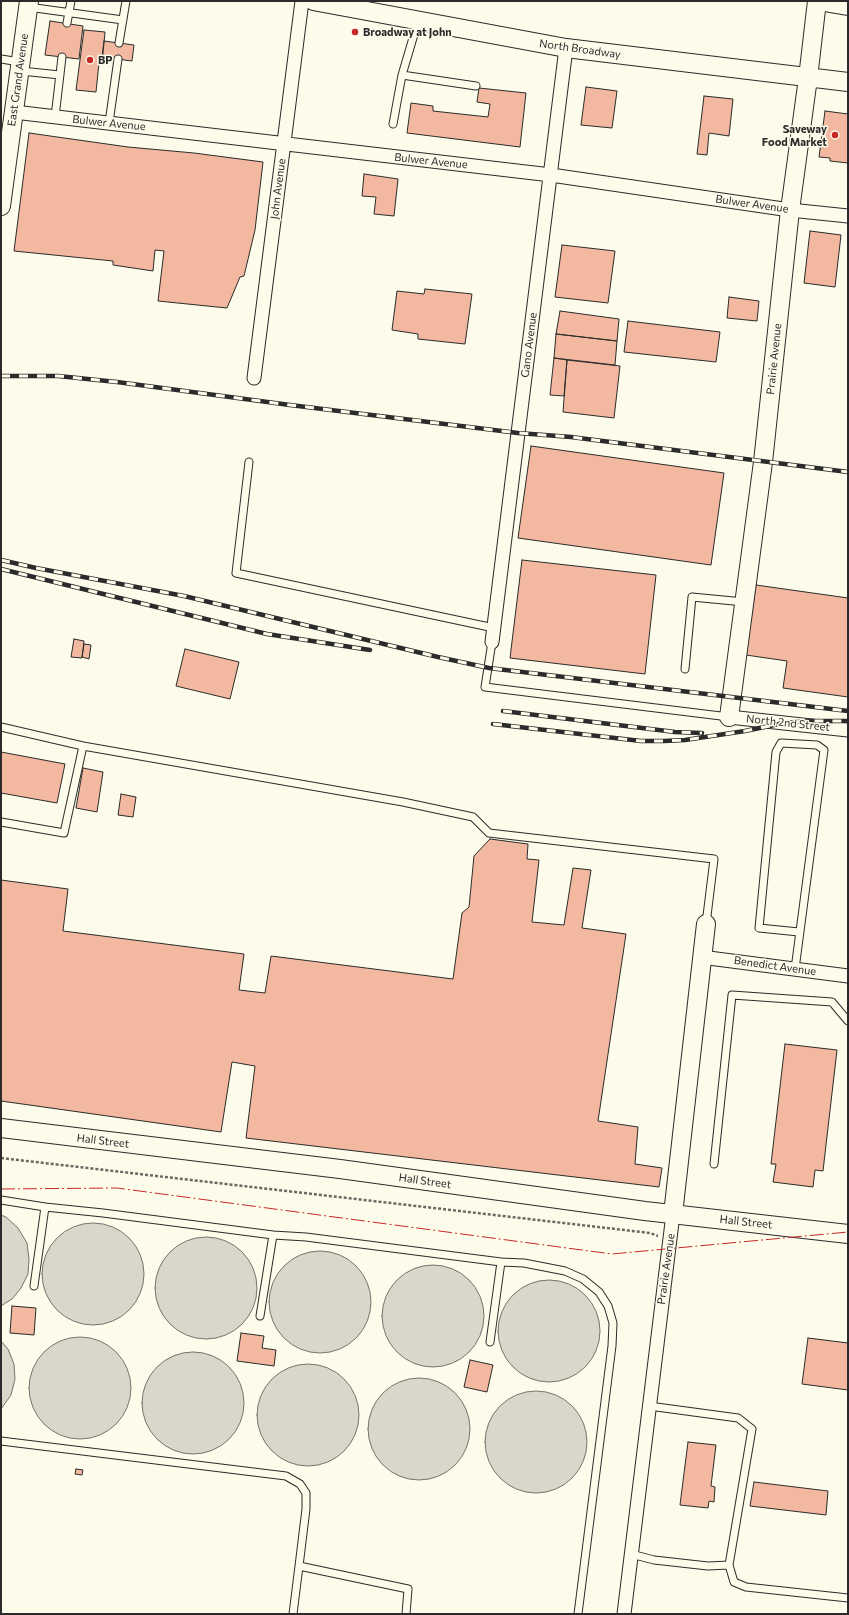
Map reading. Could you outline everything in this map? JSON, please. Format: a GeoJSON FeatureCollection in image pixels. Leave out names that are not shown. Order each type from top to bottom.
{"type":"FeatureCollection","features":[{"type":"Feature","properties":{"kind":"highway"},"geometry":{"type":"LineString","coordinates":[[830,1],[848,4]]}},
{"type":"Feature","properties":{"kind":"main road","name":"North Broadway"},"geometry":{"type":"LineString","coordinates":[[314,1],[566,48],[848,82]]}},
{"type":"Feature","properties":{"kind":"main road","name":"Prairie Avenue"},"geometry":{"type":"LineString","coordinates":[[729,717],[762,462],[790,210],[817,1]]}},
{"type":"Feature","properties":{"kind":"main road","name":"East Grand Avenue"},"geometry":{"type":"LineString","coordinates":[[1,206],[28,4]]}},
{"type":"Feature","properties":{"kind":"main road","name":"Prairie Avenue"},"geometry":{"type":"LineString","coordinates":[[673,1214],[706,924]]}},
{"type":"Feature","properties":{"kind":"main road","name":"Hall Street"},"geometry":{"type":"LineString","coordinates":[[1,1128],[340,1169],[673,1214],[848,1234]]}},
{"type":"Feature","properties":{"kind":"street","name":"John Avenue"},"geometry":{"type":"LineString","coordinates":[[254,378],[302,1]]}},
{"type":"Feature","properties":{"kind":"street","name":"Gano Avenue"},"geometry":{"type":"LineString","coordinates":[[492,642],[566,48]]}},
{"type":"Feature","properties":{"kind":"street","name":"Bulwer Avenue"},"geometry":{"type":"LineString","coordinates":[[14,112],[551,175],[790,210],[848,216]]}},
{"type":"Feature","properties":{"kind":"street","name":"North 2nd Street"},"geometry":{"type":"LineString","coordinates":[[729,717],[848,730]]}},
{"type":"Feature","properties":{"kind":"street","name":"Benedict Avenue"},"geometry":{"type":"LineString","coordinates":[[702,957],[848,976]]}},
{"type":"Feature","properties":{"kind":"street","name":"Prairie Avenue"},"geometry":{"type":"LineString","coordinates":[[624,1614],[673,1214]]}},
{"type":"Feature","properties":{"kind":"lane"},"geometry":{"type":"LineString","coordinates":[[67,23],[71,1]]}},
{"type":"Feature","properties":{"kind":"lane"},"geometry":{"type":"LineString","coordinates":[[119,43],[126,1]]}},
{"type":"Feature","properties":{"kind":"lane"},"geometry":{"type":"LineString","coordinates":[[28,4],[123,20]]}},
{"type":"Feature","properties":{"kind":"lane"},"geometry":{"type":"LineString","coordinates":[[393,124],[402,75],[418,20]]}},
{"type":"Feature","properties":{"kind":"lane"},"geometry":{"type":"LineString","coordinates":[[55,117],[62,57]]}},
{"type":"Feature","properties":{"kind":"lane"},"geometry":{"type":"LineString","coordinates":[[1,59],[19,66],[60,75]]}},
{"type":"Feature","properties":{"kind":"lane"},"geometry":{"type":"LineString","coordinates":[[109,123],[118,59]]}},
{"type":"Feature","properties":{"kind":"lane"},"geometry":{"type":"LineString","coordinates":[[402,75],[476,86]]}},
{"type":"Feature","properties":{"kind":"lane"},"geometry":{"type":"LineString","coordinates":[[249,462],[236,573],[494,628]]}},
{"type":"Feature","properties":{"kind":"lane"},"geometry":{"type":"LineString","coordinates":[[685,669],[692,597],[744,602]]}},
{"type":"Feature","properties":{"kind":"lane"},"geometry":{"type":"LineString","coordinates":[[492,642],[485,687],[729,717]]}},
{"type":"Feature","properties":{"kind":"lane"},"geometry":{"type":"LineString","coordinates":[[1,727],[83,746],[403,802],[465,815],[473,817],[489,833],[714,859],[706,924]]}},
{"type":"Feature","properties":{"kind":"lane"},"geometry":{"type":"LineString","coordinates":[[795,969],[824,750],[817,745],[781,744],[776,752],[759,928],[799,932]]}},
{"type":"Feature","properties":{"kind":"lane"},"geometry":{"type":"LineString","coordinates":[[1,822],[64,833],[83,746]]}},
{"type":"Feature","properties":{"kind":"lane"},"geometry":{"type":"LineString","coordinates":[[714,1164],[732,995],[832,1002],[848,1021]]}},
{"type":"Feature","properties":{"kind":"lane"},"geometry":{"type":"LineString","coordinates":[[1,1200],[45,1207],[273,1235],[306,1237],[501,1262],[524,1263],[565,1270],[583,1279],[599,1292],[608,1306],[613,1323],[612,1346],[578,1614]]}},
{"type":"Feature","properties":{"kind":"lane"},"geometry":{"type":"LineString","coordinates":[[34,1286],[45,1207]]}},
{"type":"Feature","properties":{"kind":"lane"},"geometry":{"type":"LineString","coordinates":[[260,1316],[273,1235]]}},
{"type":"Feature","properties":{"kind":"lane"},"geometry":{"type":"LineString","coordinates":[[490,1342],[501,1262]]}},
{"type":"Feature","properties":{"kind":"lane"},"geometry":{"type":"LineString","coordinates":[[649,1406],[738,1418],[752,1429],[729,1565],[734,1582],[746,1587],[848,1598]]}},
{"type":"Feature","properties":{"kind":"lane"},"geometry":{"type":"LineString","coordinates":[[1,1441],[286,1476],[300,1484],[306,1493],[306,1509],[293,1614]]}},
{"type":"Feature","properties":{"kind":"lane"},"geometry":{"type":"LineString","coordinates":[[631,1554],[654,1560],[708,1566],[729,1565]]}},
{"type":"Feature","properties":{"kind":"lane"},"geometry":{"type":"LineString","coordinates":[[298,1566],[408,1589],[406,1614]]}},
{"type":"Feature","properties":{"kind":"path"},"geometry":{"type":"LineString","coordinates":[[1,1158],[644,1233]]}},
{"type":"Feature","properties":{"kind":"shaded area"},"geometry":{"type":"Polygon","coordinates":[[[1,1215],[6,1217],[18,1228],[27,1243],[29,1259],[28,1274],[21,1288],[12,1299],[1,1306],[1,1215]]]}},
{"type":"Feature","properties":{"kind":"shaded area"},"geometry":{"type":"Polygon","coordinates":[[[93,1223],[112,1227],[129,1238],[140,1255],[144,1274],[140,1293],[129,1310],[112,1321],[93,1325],[74,1321],[57,1310],[46,1293],[42,1274],[46,1255],[57,1238],[74,1227],[93,1223]]]}},
{"type":"Feature","properties":{"kind":"shaded area"},"geometry":{"type":"Polygon","coordinates":[[[206,1237],[225,1241],[242,1252],[253,1269],[257,1288],[253,1307],[242,1324],[225,1335],[206,1339],[187,1335],[170,1324],[159,1307],[155,1288],[159,1269],[170,1252],[187,1241],[206,1237]]]}},
{"type":"Feature","properties":{"kind":"shaded area"},"geometry":{"type":"Polygon","coordinates":[[[320,1251],[339,1255],[356,1266],[367,1283],[371,1302],[367,1321],[356,1338],[339,1349],[320,1353],[301,1349],[284,1338],[273,1321],[269,1302],[273,1283],[284,1266],[301,1255],[320,1251]]]}},
{"type":"Feature","properties":{"kind":"shaded area"},"geometry":{"type":"Polygon","coordinates":[[[433,1265],[452,1269],[469,1280],[480,1297],[484,1316],[480,1335],[469,1352],[452,1363],[433,1367],[414,1363],[397,1352],[386,1335],[382,1316],[386,1297],[397,1280],[414,1269],[433,1265]]]}},
{"type":"Feature","properties":{"kind":"shaded area"},"geometry":{"type":"Polygon","coordinates":[[[549,1280],[568,1284],[585,1295],[596,1312],[600,1331],[596,1350],[585,1367],[568,1378],[549,1382],[530,1378],[513,1367],[502,1350],[498,1331],[502,1312],[513,1295],[530,1284],[549,1280]]]}},
{"type":"Feature","properties":{"kind":"shaded area"},"geometry":{"type":"Polygon","coordinates":[[[80,1337],[99,1341],[116,1352],[127,1369],[131,1388],[127,1407],[116,1424],[99,1435],[80,1439],[61,1435],[44,1424],[33,1407],[29,1388],[33,1369],[44,1352],[61,1341],[80,1337]]]}},
{"type":"Feature","properties":{"kind":"shaded area"},"geometry":{"type":"Polygon","coordinates":[[[1,1341],[8,1349],[14,1364],[15,1379],[11,1395],[1,1409],[1,1341]]]}},
{"type":"Feature","properties":{"kind":"shaded area"},"geometry":{"type":"Polygon","coordinates":[[[193,1352],[212,1356],[229,1367],[240,1384],[244,1403],[240,1422],[229,1439],[212,1450],[193,1454],[174,1450],[157,1439],[146,1422],[142,1403],[146,1384],[157,1367],[174,1356],[193,1352]]]}},
{"type":"Feature","properties":{"kind":"shaded area"},"geometry":{"type":"Polygon","coordinates":[[[308,1364],[327,1368],[344,1379],[355,1396],[359,1415],[355,1434],[344,1451],[327,1462],[308,1466],[289,1462],[272,1451],[261,1434],[257,1415],[261,1396],[272,1379],[289,1368],[308,1364]]]}},
{"type":"Feature","properties":{"kind":"shaded area"},"geometry":{"type":"Polygon","coordinates":[[[419,1378],[438,1382],[455,1393],[466,1410],[470,1429],[466,1448],[455,1465],[438,1476],[419,1480],[400,1476],[383,1465],[372,1448],[368,1429],[372,1410],[383,1393],[400,1382],[419,1378]]]}},
{"type":"Feature","properties":{"kind":"shaded area"},"geometry":{"type":"Polygon","coordinates":[[[536,1391],[555,1395],[572,1406],[583,1423],[587,1442],[583,1461],[572,1478],[555,1489],[536,1493],[517,1489],[500,1478],[489,1461],[485,1442],[489,1423],[500,1406],[517,1395],[536,1391]]]}},
{"type":"Feature","properties":{"kind":"building"},"geometry":{"type":"Polygon","coordinates":[[[50,21],[83,26],[79,59],[45,55],[50,21]]]}},
{"type":"Feature","properties":{"kind":"building"},"geometry":{"type":"Polygon","coordinates":[[[84,30],[105,32],[102,64],[99,63],[96,92],[76,90],[84,30]]]}},
{"type":"Feature","properties":{"kind":"building"},"geometry":{"type":"Polygon","coordinates":[[[104,41],[134,45],[132,61],[102,57],[104,41]]]}},
{"type":"Feature","properties":{"kind":"building"},"geometry":{"type":"Polygon","coordinates":[[[586,87],[617,91],[612,128],[581,125],[586,87]]]}},
{"type":"Feature","properties":{"kind":"building"},"geometry":{"type":"Polygon","coordinates":[[[479,88],[526,93],[520,147],[407,133],[411,103],[433,106],[433,111],[488,117],[490,104],[477,102],[479,88]]]}},
{"type":"Feature","properties":{"kind":"building"},"geometry":{"type":"Polygon","coordinates":[[[704,96],[733,99],[729,136],[709,133],[707,155],[697,154],[704,96]]]}},
{"type":"Feature","properties":{"kind":"building","name":"Saveway Food Market"},"geometry":{"type":"Polygon","coordinates":[[[825,111],[848,114],[848,163],[830,161],[830,158],[819,157],[825,111]]]}},
{"type":"Feature","properties":{"kind":"building"},"geometry":{"type":"Polygon","coordinates":[[[29,133],[128,147],[194,153],[263,162],[255,230],[244,276],[240,277],[227,308],[158,301],[164,251],[155,250],[153,271],[113,265],[113,261],[14,251],[29,133]]]}},
{"type":"Feature","properties":{"kind":"building"},"geometry":{"type":"Polygon","coordinates":[[[364,174],[398,179],[394,216],[374,214],[376,197],[362,196],[364,174]]]}},
{"type":"Feature","properties":{"kind":"building"},"geometry":{"type":"Polygon","coordinates":[[[810,231],[841,235],[835,287],[804,283],[810,231]]]}},
{"type":"Feature","properties":{"kind":"building"},"geometry":{"type":"Polygon","coordinates":[[[562,245],[615,251],[608,303],[555,297],[562,245]]]}},
{"type":"Feature","properties":{"kind":"building"},"geometry":{"type":"Polygon","coordinates":[[[425,289],[472,294],[465,344],[418,339],[418,334],[392,330],[397,291],[424,294],[425,289]]]}},
{"type":"Feature","properties":{"kind":"building"},"geometry":{"type":"Polygon","coordinates":[[[729,297],[759,301],[757,321],[727,318],[729,297]]]}},
{"type":"Feature","properties":{"kind":"building"},"geometry":{"type":"Polygon","coordinates":[[[560,311],[619,319],[617,341],[556,334],[560,311]]]}},
{"type":"Feature","properties":{"kind":"building"},"geometry":{"type":"Polygon","coordinates":[[[628,321],[720,332],[716,362],[624,352],[628,321]]]}},
{"type":"Feature","properties":{"kind":"building"},"geometry":{"type":"Polygon","coordinates":[[[556,334],[617,341],[615,365],[554,358],[556,334]]]}},
{"type":"Feature","properties":{"kind":"building"},"geometry":{"type":"Polygon","coordinates":[[[554,358],[567,360],[564,396],[550,395],[554,358]]]}},
{"type":"Feature","properties":{"kind":"building"},"geometry":{"type":"Polygon","coordinates":[[[567,360],[620,366],[614,418],[563,412],[567,360]]]}},
{"type":"Feature","properties":{"kind":"building"},"geometry":{"type":"Polygon","coordinates":[[[531,446],[724,473],[711,565],[518,538],[531,446]]]}},
{"type":"Feature","properties":{"kind":"building"},"geometry":{"type":"Polygon","coordinates":[[[522,560],[656,575],[645,674],[510,658],[522,560]]]}},
{"type":"Feature","properties":{"kind":"building"},"geometry":{"type":"Polygon","coordinates":[[[756,585],[848,598],[848,697],[783,688],[787,661],[746,655],[756,585]]]}},
{"type":"Feature","properties":{"kind":"building"},"geometry":{"type":"Polygon","coordinates":[[[74,639],[84,641],[82,658],[71,657],[74,639]]]}},
{"type":"Feature","properties":{"kind":"building"},"geometry":{"type":"Polygon","coordinates":[[[84,644],[91,645],[89,659],[82,657],[84,644]]]}},
{"type":"Feature","properties":{"kind":"building"},"geometry":{"type":"Polygon","coordinates":[[[185,649],[239,662],[230,699],[176,686],[185,649]]]}},
{"type":"Feature","properties":{"kind":"building"},"geometry":{"type":"Polygon","coordinates":[[[1,752],[65,764],[57,803],[1,793],[1,752]]]}},
{"type":"Feature","properties":{"kind":"building"},"geometry":{"type":"Polygon","coordinates":[[[83,768],[103,772],[97,812],[76,808],[83,768]]]}},
{"type":"Feature","properties":{"kind":"building"},"geometry":{"type":"Polygon","coordinates":[[[121,794],[136,797],[133,817],[118,815],[121,794]]]}},
{"type":"Feature","properties":{"kind":"building"},"geometry":{"type":"Polygon","coordinates":[[[490,839],[528,844],[527,859],[539,860],[532,922],[564,925],[573,868],[591,870],[582,928],[626,934],[598,1121],[638,1127],[635,1164],[662,1168],[659,1187],[246,1138],[255,1066],[232,1062],[221,1132],[1,1101],[1,880],[68,889],[63,931],[244,954],[239,990],[265,993],[271,956],[453,979],[462,913],[469,907],[474,856],[490,839]]]}},
{"type":"Feature","properties":{"kind":"building"},"geometry":{"type":"Polygon","coordinates":[[[785,1044],[837,1050],[823,1171],[815,1170],[813,1187],[773,1182],[776,1164],[771,1164],[785,1044]]]}},
{"type":"Feature","properties":{"kind":"building"},"geometry":{"type":"Polygon","coordinates":[[[12,1306],[36,1308],[34,1335],[10,1333],[12,1306]]]}},
{"type":"Feature","properties":{"kind":"building"},"geometry":{"type":"Polygon","coordinates":[[[241,1333],[264,1336],[262,1348],[276,1350],[274,1366],[237,1361],[241,1333]]]}},
{"type":"Feature","properties":{"kind":"building"},"geometry":{"type":"Polygon","coordinates":[[[808,1338],[848,1343],[848,1390],[802,1384],[808,1338]]]}},
{"type":"Feature","properties":{"kind":"building"},"geometry":{"type":"Polygon","coordinates":[[[470,1360],[493,1365],[487,1392],[464,1387],[470,1360]]]}},
{"type":"Feature","properties":{"kind":"building"},"geometry":{"type":"Polygon","coordinates":[[[688,1442],[716,1445],[711,1486],[715,1487],[714,1502],[709,1501],[708,1508],[680,1505],[688,1442]]]}},
{"type":"Feature","properties":{"kind":"building"},"geometry":{"type":"Polygon","coordinates":[[[76,1469],[83,1470],[82,1475],[75,1474],[76,1469]]]}},
{"type":"Feature","properties":{"kind":"building"},"geometry":{"type":"Polygon","coordinates":[[[754,1482],[828,1491],[826,1515],[750,1506],[754,1482]]]}},
{"type":"Feature","properties":{"kind":"railway"},"geometry":{"type":"LineString","coordinates":[[1,376],[58,376],[117,382],[290,405],[518,433],[571,437],[848,472]]}},
{"type":"Feature","properties":{"kind":"railway"},"geometry":{"type":"LineString","coordinates":[[1,560],[184,596],[489,668],[848,711]]}},
{"type":"Feature","properties":{"kind":"railway"},"geometry":{"type":"LineString","coordinates":[[1,569],[267,634],[370,650]]}},
{"type":"Feature","properties":{"kind":"railway"},"geometry":{"type":"LineString","coordinates":[[503,711],[675,732],[702,733]]}},
{"type":"Feature","properties":{"kind":"railway"},"geometry":{"type":"LineString","coordinates":[[493,724],[641,741],[664,741],[685,740],[745,731],[784,723],[808,721],[848,721]]}},
{"type":"Feature","properties":{"kind":"power"},"geometry":{"type":"LineString","coordinates":[[1,1189],[117,1188],[612,1254],[848,1232]]}},
{"type":"Feature","properties":{"kind":"place","name":"Broadway at John"},"geometry":{"type":"Point","coordinates":[355,32]}},
{"type":"Feature","properties":{"kind":"place","name":"BP"},"geometry":{"type":"Point","coordinates":[90,60]}},
{"type":"Feature","properties":{"kind":"place","name":"Saveway Food Market"},"geometry":{"type":"Point","coordinates":[835,135]}}]}
